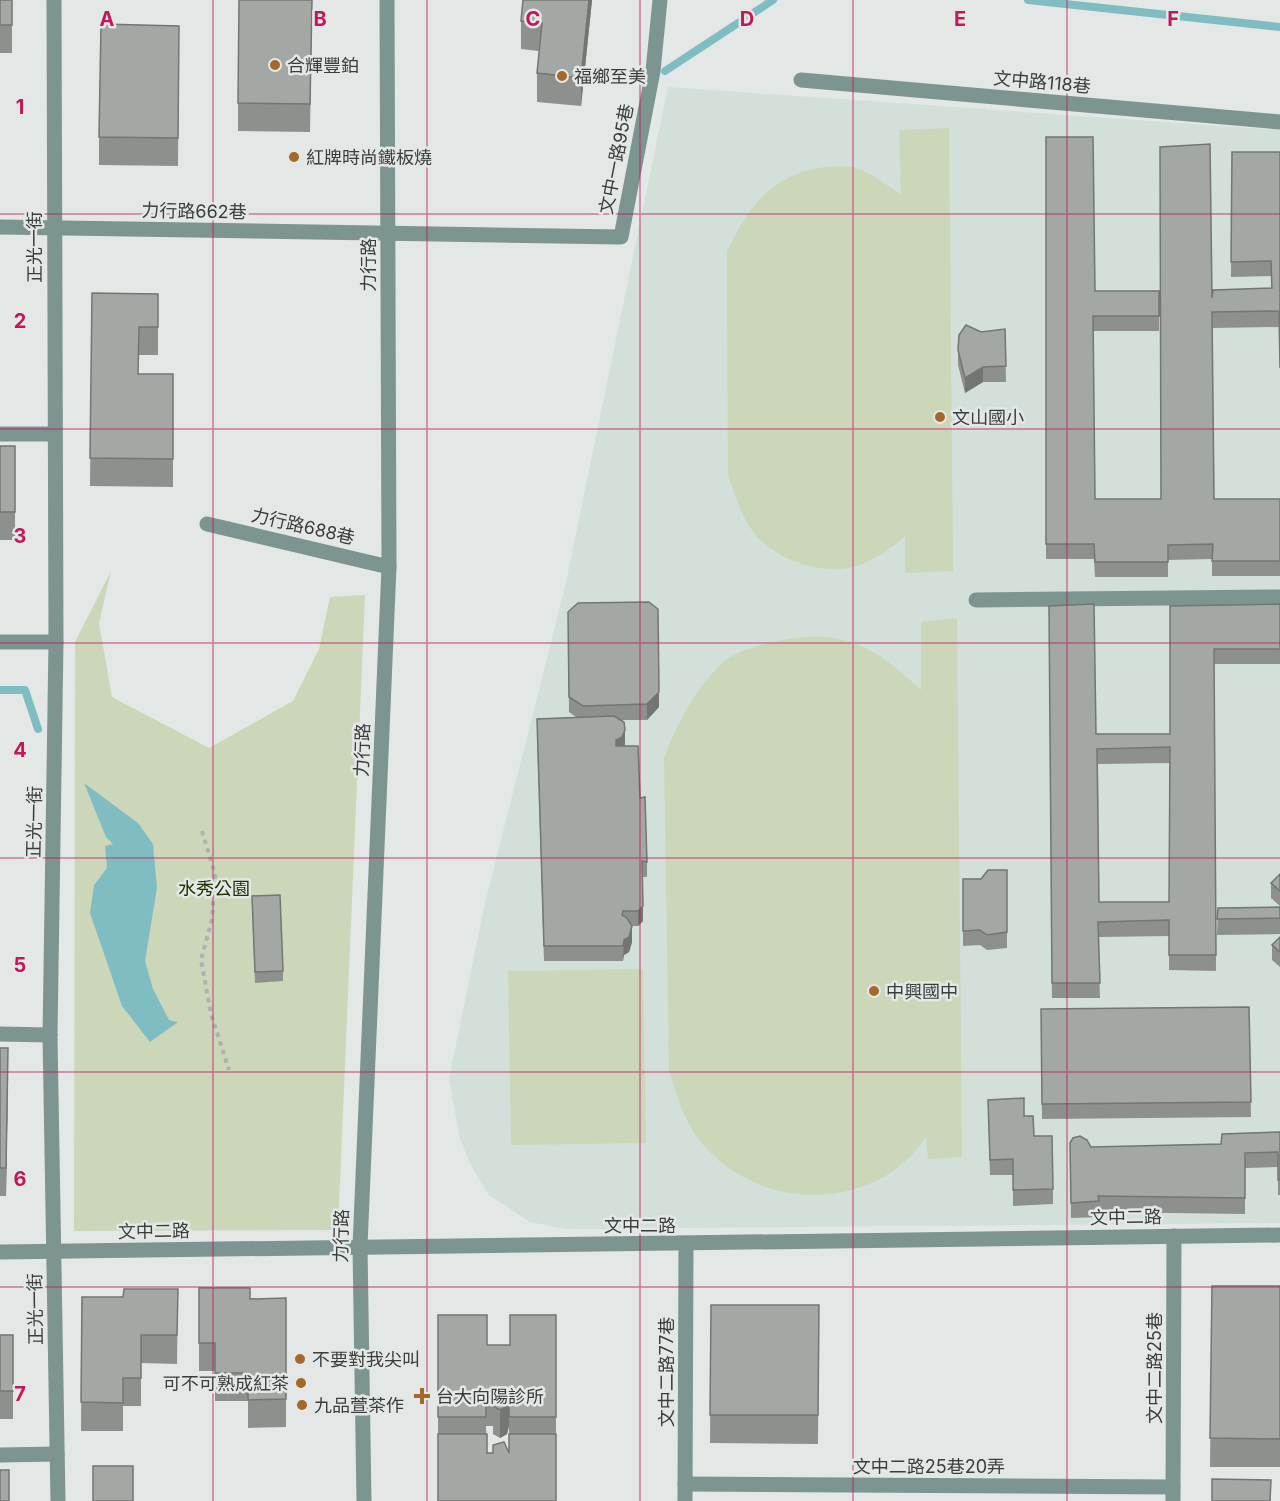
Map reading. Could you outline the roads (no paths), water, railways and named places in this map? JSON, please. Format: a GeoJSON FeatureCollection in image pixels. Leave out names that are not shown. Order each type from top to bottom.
{"type":"FeatureCollection","features":[{"type":"Feature","properties":{"kind":"street","name":"正光一街"},"geometry":{"type":"LineString","coordinates":[[54,0],[56,642],[50,1035],[58,1501]]}},
{"type":"Feature","properties":{"kind":"street","name":"力行路"},"geometry":{"type":"LineString","coordinates":[[364,1501],[360,1246],[389,567],[387,0]]}},
{"type":"Feature","properties":{"kind":"street","name":"文中一路95巷"},"geometry":{"type":"LineString","coordinates":[[388,233],[621,237],[653,71],[660,0]]}},
{"type":"Feature","properties":{"kind":"street","name":"文中路118巷"},"geometry":{"type":"LineString","coordinates":[[801,80],[1280,122]]}},
{"type":"Feature","properties":{"kind":"street","name":"力行路662巷"},"geometry":{"type":"LineString","coordinates":[[0,227],[388,233]]}},
{"type":"Feature","properties":{"kind":"street"},"geometry":{"type":"LineString","coordinates":[[0,434],[54,434]]}},
{"type":"Feature","properties":{"kind":"street","name":"力行路688巷"},"geometry":{"type":"LineString","coordinates":[[207,524],[389,567]]}},
{"type":"Feature","properties":{"kind":"street"},"geometry":{"type":"LineString","coordinates":[[976,600],[1280,597]]}},
{"type":"Feature","properties":{"kind":"street"},"geometry":{"type":"LineString","coordinates":[[0,642],[56,642]]}},
{"type":"Feature","properties":{"kind":"street"},"geometry":{"type":"LineString","coordinates":[[0,1034],[50,1035]]}},
{"type":"Feature","properties":{"kind":"street","name":"文中二路"},"geometry":{"type":"LineString","coordinates":[[0,1252],[1280,1235]]}},
{"type":"Feature","properties":{"kind":"street","name":"文中二路25巷"},"geometry":{"type":"LineString","coordinates":[[1173,1494],[1174,1236]]}},
{"type":"Feature","properties":{"kind":"street","name":"文中二路77巷"},"geometry":{"type":"LineString","coordinates":[[685,1501],[686,1244]]}},
{"type":"Feature","properties":{"kind":"street"},"geometry":{"type":"LineString","coordinates":[[0,1455],[57,1454]]}},
{"type":"Feature","properties":{"kind":"street","name":"文中二路25巷20弄"},"geometry":{"type":"LineString","coordinates":[[685,1484],[1173,1494]]}},
{"type":"Feature","properties":{"kind":"water"},"geometry":{"type":"Polygon","coordinates":[[[84,783],[138,823],[153,844],[157,888],[145,961],[153,989],[169,1020],[178,1022],[150,1042],[122,1006],[90,913],[94,885],[107,868],[105,846],[113,844],[106,837],[84,783]]]}},
{"type":"Feature","properties":{"kind":"waterway"},"geometry":{"type":"LineString","coordinates":[[665,71],[773,0]]}},
{"type":"Feature","properties":{"kind":"waterway"},"geometry":{"type":"LineString","coordinates":[[1028,0],[1280,27]]}},
{"type":"Feature","properties":{"kind":"waterway"},"geometry":{"type":"LineString","coordinates":[[0,690],[25,690],[38,729]]}},
{"type":"Feature","properties":{"kind":"place","name":"合輝豐鉑"},"geometry":{"type":"Point","coordinates":[275,65]}},
{"type":"Feature","properties":{"kind":"place","name":"福鄉至美"},"geometry":{"type":"Point","coordinates":[562,76]}},
{"type":"Feature","properties":{"kind":"place","name":"紅牌時尚鐵板燒"},"geometry":{"type":"Point","coordinates":[294,157]}},
{"type":"Feature","properties":{"kind":"place","name":"文山國小"},"geometry":{"type":"Point","coordinates":[940,417]}},
{"type":"Feature","properties":{"kind":"place","name":"中興國中"},"geometry":{"type":"Point","coordinates":[874,991]}},
{"type":"Feature","properties":{"kind":"place","name":"不要對我尖叫"},"geometry":{"type":"Point","coordinates":[300,1359]}},
{"type":"Feature","properties":{"kind":"place","name":"可不可熟成紅茶"},"geometry":{"type":"Point","coordinates":[301,1383]}},
{"type":"Feature","properties":{"kind":"place","name":"台大向陽診所"},"geometry":{"type":"Point","coordinates":[422,1396]}},
{"type":"Feature","properties":{"kind":"place","name":"九品萱茶作"},"geometry":{"type":"Point","coordinates":[302,1405]}},
{"type":"Feature","properties":{"kind":"park label","name":"水秀公園"},"geometry":{"type":"Point","coordinates":[214,888]}}]}
